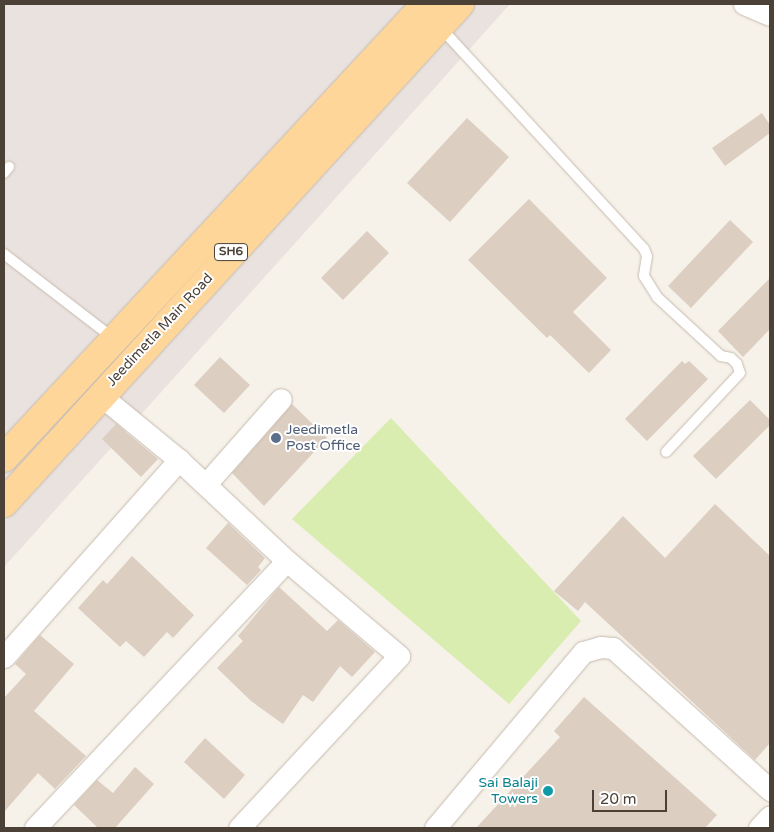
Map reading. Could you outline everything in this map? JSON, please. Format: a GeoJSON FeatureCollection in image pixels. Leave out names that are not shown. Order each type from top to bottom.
{"type":"FeatureCollection","features":[{"type":"Feature","properties":{"kind":"main road","name":"Jeedimetla Main Road"},"geometry":{"type":"LineString","coordinates":[[4,458],[113,338],[433,15],[460,4]]}},
{"type":"Feature","properties":{"kind":"main road","name":"Jeedimetla Main Road"},"geometry":{"type":"LineString","coordinates":[[4,503],[433,15]]}},
{"type":"Feature","properties":{"kind":"street"},"geometry":{"type":"LineString","coordinates":[[744,4],[770,15]]}},
{"type":"Feature","properties":{"kind":"street"},"geometry":{"type":"LineString","coordinates":[[100,395],[179,460],[287,561],[399,656],[239,828]]}},
{"type":"Feature","properties":{"kind":"street"},"geometry":{"type":"LineString","coordinates":[[206,484],[281,399]]}},
{"type":"Feature","properties":{"kind":"street"},"geometry":{"type":"LineString","coordinates":[[4,657],[179,460]]}},
{"type":"Feature","properties":{"kind":"street"},"geometry":{"type":"LineString","coordinates":[[35,828],[287,561]]}},
{"type":"Feature","properties":{"kind":"street"},"geometry":{"type":"LineString","coordinates":[[435,828],[583,652],[600,647],[613,648],[770,790]]}},
{"type":"Feature","properties":{"kind":"street"},"geometry":{"type":"LineString","coordinates":[[759,828],[770,816]]}},
{"type":"Feature","properties":{"kind":"lane"},"geometry":{"type":"LineString","coordinates":[[433,15],[644,249],[647,256],[644,276],[657,297],[721,356],[731,358],[737,364],[740,373],[666,452]]}},
{"type":"Feature","properties":{"kind":"lane"},"geometry":{"type":"LineString","coordinates":[[4,254],[113,338]]}},
{"type":"Feature","properties":{"kind":"shaded area"},"geometry":{"type":"Polygon","coordinates":[[[4,4],[510,4],[4,567],[4,4]]]}},
{"type":"Feature","properties":{"kind":"green space"},"geometry":{"type":"Polygon","coordinates":[[[391,418],[581,621],[509,704],[292,519],[391,418]]]}},
{"type":"Feature","properties":{"kind":"building"},"geometry":{"type":"Polygon","coordinates":[[[762,113],[770,125],[770,133],[725,166],[712,148],[762,113]]]}},
{"type":"Feature","properties":{"kind":"building"},"geometry":{"type":"Polygon","coordinates":[[[467,118],[509,157],[450,222],[407,183],[467,118]]]}},
{"type":"Feature","properties":{"kind":"building"},"geometry":{"type":"Polygon","coordinates":[[[529,199],[607,278],[573,312],[611,350],[589,373],[550,335],[547,338],[468,260],[529,199]]]}},
{"type":"Feature","properties":{"kind":"building"},"geometry":{"type":"Polygon","coordinates":[[[730,220],[753,242],[691,308],[668,286],[730,220]]]}},
{"type":"Feature","properties":{"kind":"building"},"geometry":{"type":"Polygon","coordinates":[[[367,231],[389,253],[343,300],[321,278],[367,231]]]}},
{"type":"Feature","properties":{"kind":"building"},"geometry":{"type":"Polygon","coordinates":[[[770,278],[770,329],[743,357],[718,331],[770,278]]]}},
{"type":"Feature","properties":{"kind":"building"},"geometry":{"type":"Polygon","coordinates":[[[220,357],[250,385],[224,413],[194,385],[220,357]]]}},
{"type":"Feature","properties":{"kind":"building"},"geometry":{"type":"Polygon","coordinates":[[[682,361],[685,364],[689,361],[708,379],[647,441],[625,419],[682,361]]]}},
{"type":"Feature","properties":{"kind":"building"},"geometry":{"type":"Polygon","coordinates":[[[750,400],[770,420],[770,425],[716,479],[693,456],[750,400]]]}},
{"type":"Feature","properties":{"kind":"building"},"geometry":{"type":"Polygon","coordinates":[[[292,404],[327,438],[264,506],[232,473],[292,404]]]}},
{"type":"Feature","properties":{"kind":"building"},"geometry":{"type":"Polygon","coordinates":[[[116,424],[158,459],[141,477],[102,439],[116,424]]]}},
{"type":"Feature","properties":{"kind":"building"},"geometry":{"type":"Polygon","coordinates":[[[715,504],[770,556],[770,743],[755,760],[585,602],[578,611],[554,591],[623,516],[665,558],[715,504]]]}},
{"type":"Feature","properties":{"kind":"building"},"geometry":{"type":"Polygon","coordinates":[[[228,523],[265,558],[258,567],[261,570],[247,585],[206,548],[228,523]]]}},
{"type":"Feature","properties":{"kind":"building"},"geometry":{"type":"Polygon","coordinates":[[[132,556],[194,615],[173,638],[167,632],[144,657],[126,641],[120,647],[78,608],[103,580],[107,584],[132,556]]]}},
{"type":"Feature","properties":{"kind":"building"},"geometry":{"type":"Polygon","coordinates":[[[279,587],[327,631],[338,620],[375,652],[352,677],[340,666],[313,702],[303,695],[283,724],[251,701],[217,668],[243,641],[238,636],[279,587]]]}},
{"type":"Feature","properties":{"kind":"building"},"geometry":{"type":"Polygon","coordinates":[[[40,635],[74,664],[34,711],[86,756],[55,789],[38,773],[4,812],[4,698],[26,674],[15,664],[40,635]]]}},
{"type":"Feature","properties":{"kind":"building"},"geometry":{"type":"Polygon","coordinates":[[[584,697],[717,815],[705,828],[476,828],[560,737],[554,731],[584,697]]]}},
{"type":"Feature","properties":{"kind":"building"},"geometry":{"type":"Polygon","coordinates":[[[205,738],[245,775],[224,799],[184,762],[205,738]]]}},
{"type":"Feature","properties":{"kind":"building"},"geometry":{"type":"Polygon","coordinates":[[[135,767],[154,784],[115,828],[98,828],[74,805],[97,780],[113,793],[135,767]]]}},
{"type":"Feature","properties":{"kind":"place","name":"Jeedimetla Post Office"},"geometry":{"type":"Point","coordinates":[276,438]}},
{"type":"Feature","properties":{"kind":"place","name":"Sai Balaji Towers"},"geometry":{"type":"Point","coordinates":[548,791]}}]}
